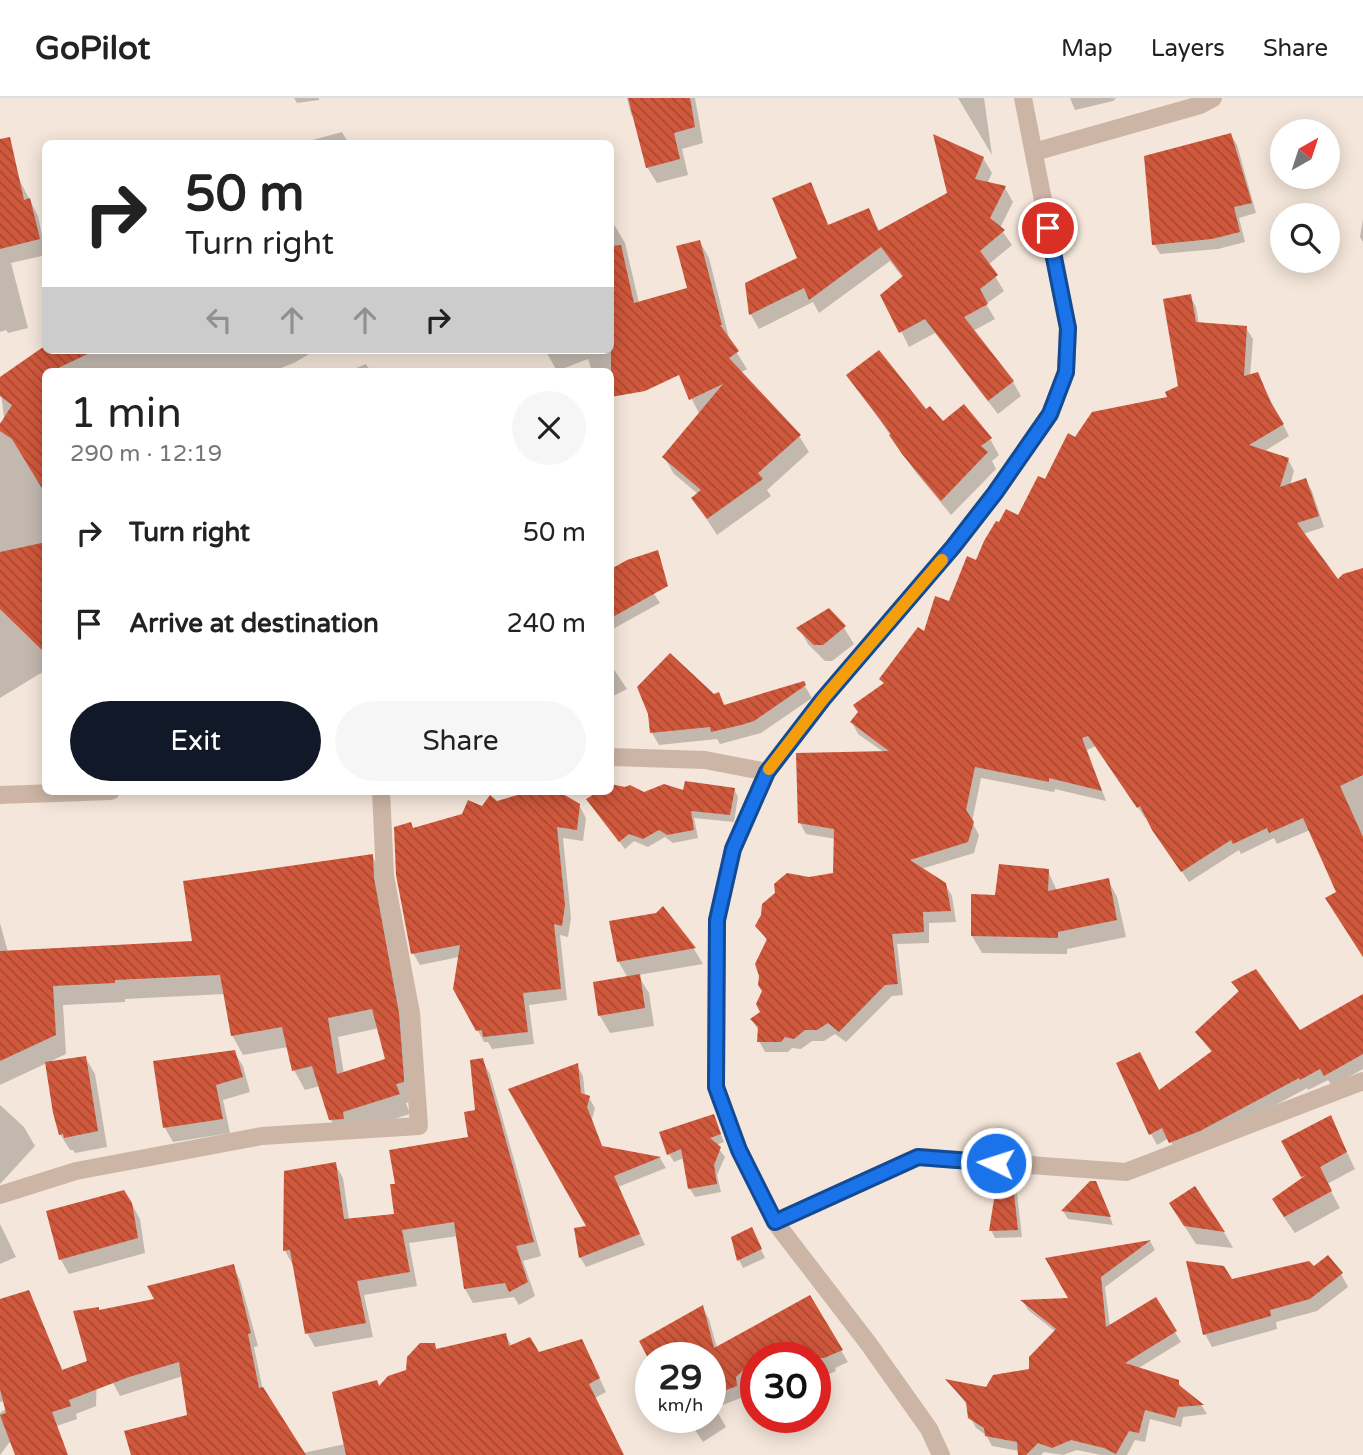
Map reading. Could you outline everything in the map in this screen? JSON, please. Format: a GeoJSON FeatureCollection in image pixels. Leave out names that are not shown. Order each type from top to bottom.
{"type":"FeatureCollection","features":[{"type":"Feature","properties":{"kind":"street"},"geometry":{"type":"LineString","coordinates":[[941,1455],[929,1429],[868,1343],[775,1222],[739,1150],[716,1087],[717,920],[733,849],[767,772],[823,699],[953,547],[995,493],[1050,414],[1066,372],[1068,328],[1023,98]]}},
{"type":"Feature","properties":{"kind":"street"},"geometry":{"type":"LineString","coordinates":[[1034,152],[1213,98]]}},
{"type":"Feature","properties":{"kind":"street"},"geometry":{"type":"LineString","coordinates":[[614,757],[705,760],[767,772]]}},
{"type":"Feature","properties":{"kind":"street"},"geometry":{"type":"LineString","coordinates":[[0,795],[42,793]]}},
{"type":"Feature","properties":{"kind":"street"},"geometry":{"type":"LineString","coordinates":[[0,1195],[76,1171],[262,1136],[419,1126],[411,1013],[385,876],[381,795]]}},
{"type":"Feature","properties":{"kind":"street"},"geometry":{"type":"LineString","coordinates":[[775,1222],[918,1157],[1126,1172],[1363,1080]]}},
{"type":"Feature","properties":{"kind":"building"},"geometry":{"type":"Polygon","coordinates":[[[628,98],[690,98],[695,127],[674,133],[680,159],[646,168],[628,98]]]}},
{"type":"Feature","properties":{"kind":"building"},"geometry":{"type":"Polygon","coordinates":[[[1231,133],[1252,203],[1234,207],[1240,232],[1212,239],[1152,245],[1144,156],[1231,133]]]}},
{"type":"Feature","properties":{"kind":"building"},"geometry":{"type":"Polygon","coordinates":[[[933,134],[984,157],[975,179],[1006,186],[990,218],[1005,230],[980,251],[998,275],[980,289],[988,304],[964,317],[1014,381],[988,401],[925,319],[899,333],[880,295],[903,276],[881,247],[809,300],[804,288],[749,315],[745,283],[797,258],[772,198],[811,182],[828,225],[869,208],[878,231],[947,193],[933,134]]]}},
{"type":"Feature","properties":{"kind":"building"},"geometry":{"type":"Polygon","coordinates":[[[10,137],[24,200],[30,198],[40,239],[0,249],[0,139],[10,137]]]}},
{"type":"Feature","properties":{"kind":"building"},"geometry":{"type":"Polygon","coordinates":[[[700,240],[720,325],[739,351],[729,358],[801,435],[758,473],[763,479],[707,519],[691,498],[701,490],[662,457],[723,384],[689,400],[679,375],[645,391],[614,396],[611,354],[614,354],[614,246],[621,245],[634,303],[687,288],[676,246],[700,240]]]}},
{"type":"Feature","properties":{"kind":"building"},"geometry":{"type":"Polygon","coordinates":[[[1191,294],[1196,322],[1247,326],[1244,376],[1258,372],[1271,403],[1284,424],[1249,445],[1289,458],[1280,487],[1306,478],[1319,516],[1297,523],[1338,579],[1343,574],[1363,568],[1363,775],[1340,786],[1363,837],[1363,957],[1325,898],[1336,892],[1303,818],[1269,833],[1267,828],[1233,844],[1231,840],[1181,872],[1152,830],[1140,806],[1137,808],[1088,736],[1082,738],[1102,791],[1049,778],[1049,782],[975,767],[966,810],[974,822],[968,842],[910,860],[946,883],[951,911],[923,912],[924,932],[892,934],[898,984],[885,985],[839,1032],[828,1023],[817,1030],[805,1030],[794,1039],[785,1037],[781,1042],[757,1042],[758,1027],[750,1019],[760,1012],[756,1004],[762,991],[758,985],[759,976],[755,964],[767,939],[755,926],[761,915],[762,904],[775,893],[774,884],[787,873],[809,877],[833,873],[834,829],[798,823],[796,753],[889,751],[850,722],[858,712],[853,705],[884,683],[879,679],[918,627],[924,631],[935,596],[949,601],[967,556],[976,560],[984,541],[1006,509],[1018,515],[1038,476],[1045,479],[1068,433],[1075,437],[1092,412],[1167,397],[1165,392],[1178,386],[1163,299],[1191,294]]]}},
{"type":"Feature","properties":{"kind":"building"},"geometry":{"type":"Polygon","coordinates":[[[42,348],[42,354],[88,354],[58,368],[42,368],[42,488],[12,439],[0,431],[0,424],[12,405],[0,396],[0,377],[42,348]]]}},
{"type":"Feature","properties":{"kind":"building"},"geometry":{"type":"Polygon","coordinates":[[[879,350],[926,409],[930,406],[943,421],[964,404],[992,438],[981,446],[988,452],[941,501],[902,454],[889,435],[891,434],[846,375],[879,350]]]}},
{"type":"Feature","properties":{"kind":"building"},"geometry":{"type":"Polygon","coordinates":[[[42,543],[42,650],[0,609],[0,552],[42,543]]]}},
{"type":"Feature","properties":{"kind":"building"},"geometry":{"type":"Polygon","coordinates":[[[658,550],[668,586],[614,616],[614,567],[658,550]]]}},
{"type":"Feature","properties":{"kind":"building"},"geometry":{"type":"Polygon","coordinates":[[[829,608],[846,626],[823,645],[814,645],[796,628],[829,608]]]}},
{"type":"Feature","properties":{"kind":"building"},"geometry":{"type":"Polygon","coordinates":[[[670,653],[714,694],[719,692],[724,705],[804,681],[806,685],[754,721],[741,725],[711,732],[710,727],[650,733],[648,714],[637,687],[670,653]]]}},
{"type":"Feature","properties":{"kind":"building"},"geometry":{"type":"Polygon","coordinates":[[[685,781],[735,788],[730,815],[691,811],[694,830],[667,835],[659,830],[643,839],[629,834],[619,842],[586,799],[592,795],[614,795],[614,785],[625,787],[630,785],[644,792],[664,784],[683,790],[685,781]]]}},
{"type":"Feature","properties":{"kind":"building"},"geometry":{"type":"Polygon","coordinates":[[[490,795],[497,801],[517,795],[565,795],[580,804],[577,830],[557,827],[565,905],[562,926],[554,924],[561,989],[523,993],[528,1032],[483,1037],[482,1030],[476,1031],[453,989],[460,945],[411,954],[396,875],[394,827],[411,822],[413,828],[462,814],[468,800],[482,806],[490,795]]]}},
{"type":"Feature","properties":{"kind":"building"},"geometry":{"type":"Polygon","coordinates":[[[373,854],[374,878],[399,1013],[404,1078],[404,1082],[396,1084],[400,1094],[343,1112],[344,1119],[329,1120],[312,1066],[292,1071],[282,1027],[231,1036],[220,975],[53,986],[56,1035],[0,1061],[0,951],[192,941],[183,881],[373,854]],[[372,1009],[328,1018],[337,1074],[385,1059],[372,1009]]]}},
{"type":"Feature","properties":{"kind":"building"},"geometry":{"type":"Polygon","coordinates":[[[999,864],[1049,869],[1048,891],[1109,878],[1117,920],[1058,932],[1058,938],[971,936],[971,894],[995,895],[999,864]]]}},
{"type":"Feature","properties":{"kind":"building"},"geometry":{"type":"Polygon","coordinates":[[[663,906],[696,948],[617,962],[609,921],[656,913],[663,906]]]}},
{"type":"Feature","properties":{"kind":"building"},"geometry":{"type":"Polygon","coordinates":[[[1256,969],[1300,1030],[1363,994],[1363,1054],[1324,1076],[1320,1069],[1300,1080],[1299,1078],[1200,1131],[1169,1143],[1162,1128],[1149,1135],[1116,1063],[1140,1052],[1159,1090],[1212,1051],[1195,1032],[1239,991],[1231,982],[1256,969]]]}},
{"type":"Feature","properties":{"kind":"building"},"geometry":{"type":"Polygon","coordinates":[[[640,974],[645,1008],[598,1016],[593,982],[640,974]]]}},
{"type":"Feature","properties":{"kind":"building"},"geometry":{"type":"Polygon","coordinates":[[[235,1050],[243,1077],[216,1085],[223,1119],[163,1128],[153,1061],[235,1050]]]}},
{"type":"Feature","properties":{"kind":"building"},"geometry":{"type":"Polygon","coordinates":[[[86,1056],[98,1131],[64,1138],[63,1134],[59,1135],[53,1113],[45,1062],[86,1056]]]}},
{"type":"Feature","properties":{"kind":"building"},"geometry":{"type":"Polygon","coordinates":[[[483,1058],[534,1242],[516,1246],[528,1282],[509,1292],[505,1283],[464,1289],[454,1222],[402,1230],[410,1272],[357,1281],[366,1323],[305,1334],[290,1250],[283,1251],[284,1171],[336,1162],[344,1219],[394,1214],[390,1184],[395,1184],[389,1150],[468,1137],[464,1112],[475,1110],[470,1060],[483,1058]]]}},
{"type":"Feature","properties":{"kind":"building"},"geometry":{"type":"Polygon","coordinates":[[[578,1063],[581,1093],[590,1096],[587,1107],[602,1146],[661,1157],[614,1176],[640,1234],[579,1258],[574,1228],[586,1226],[508,1089],[578,1063]]]}},
{"type":"Feature","properties":{"kind":"building"},"geometry":{"type":"Polygon","coordinates":[[[714,1114],[721,1134],[710,1138],[721,1147],[714,1165],[717,1184],[688,1189],[681,1149],[667,1155],[659,1132],[714,1114]]]}},
{"type":"Feature","properties":{"kind":"building"},"geometry":{"type":"Polygon","coordinates":[[[1331,1115],[1347,1152],[1320,1167],[1332,1191],[1284,1217],[1272,1199],[1306,1175],[1301,1177],[1281,1141],[1331,1115]]]}},
{"type":"Feature","properties":{"kind":"building"},"geometry":{"type":"Polygon","coordinates":[[[998,1174],[1012,1175],[1018,1230],[989,1231],[998,1174]]]}},
{"type":"Feature","properties":{"kind":"building"},"geometry":{"type":"Polygon","coordinates":[[[1090,1181],[1096,1181],[1111,1217],[1061,1211],[1090,1181]]]}},
{"type":"Feature","properties":{"kind":"building"},"geometry":{"type":"Polygon","coordinates":[[[1195,1186],[1225,1232],[1184,1226],[1169,1203],[1195,1186]]]}},
{"type":"Feature","properties":{"kind":"building"},"geometry":{"type":"Polygon","coordinates":[[[124,1190],[132,1203],[138,1238],[59,1260],[46,1211],[124,1190]]]}},
{"type":"Feature","properties":{"kind":"building"},"geometry":{"type":"Polygon","coordinates":[[[752,1227],[762,1249],[737,1261],[731,1237],[752,1227]]]}},
{"type":"Feature","properties":{"kind":"building"},"geometry":{"type":"Polygon","coordinates":[[[1151,1240],[1101,1277],[1106,1327],[1156,1297],[1177,1331],[1125,1363],[1179,1380],[1179,1385],[1204,1405],[1178,1407],[1175,1418],[1145,1410],[1139,1433],[1129,1431],[1116,1454],[1104,1448],[1071,1440],[1052,1448],[1038,1443],[1026,1455],[1018,1455],[1017,1442],[985,1436],[984,1428],[968,1418],[966,1402],[945,1379],[986,1387],[993,1375],[1029,1369],[1029,1357],[1056,1329],[1020,1300],[1068,1298],[1045,1258],[1151,1240]]]}},
{"type":"Feature","properties":{"kind":"building"},"geometry":{"type":"Polygon","coordinates":[[[1328,1255],[1343,1273],[1310,1299],[1270,1310],[1271,1316],[1203,1335],[1186,1261],[1224,1266],[1232,1279],[1309,1261],[1314,1266],[1328,1255]]]}},
{"type":"Feature","properties":{"kind":"building"},"geometry":{"type":"Polygon","coordinates":[[[234,1264],[251,1333],[248,1334],[259,1388],[263,1387],[306,1455],[131,1455],[124,1431],[187,1415],[179,1362],[129,1377],[69,1400],[71,1406],[52,1412],[68,1455],[15,1455],[0,1415],[6,1413],[0,1389],[0,1299],[29,1290],[62,1370],[87,1361],[73,1311],[99,1307],[99,1310],[154,1299],[147,1286],[234,1264]]]}},
{"type":"Feature","properties":{"kind":"building"},"geometry":{"type":"Polygon","coordinates":[[[810,1295],[843,1350],[831,1355],[831,1342],[740,1342],[740,1373],[736,1377],[737,1386],[726,1390],[725,1342],[810,1295]]]}},
{"type":"Feature","properties":{"kind":"building"},"geometry":{"type":"Polygon","coordinates":[[[703,1305],[712,1342],[640,1342],[639,1341],[703,1305]]]}},
{"type":"Feature","properties":{"kind":"building"},"geometry":{"type":"Polygon","coordinates":[[[506,1333],[509,1346],[530,1337],[539,1352],[582,1339],[600,1378],[589,1384],[624,1455],[346,1455],[332,1392],[377,1380],[379,1386],[388,1376],[406,1370],[407,1357],[420,1343],[435,1343],[436,1349],[506,1333]]]}},
{"type":"Feature","properties":{"kind":"slow traffic"},"geometry":{"type":"LineString","coordinates":[[769,769],[823,699],[942,560]]}},
{"type":"Feature","properties":{"kind":"route"},"geometry":{"type":"LineString","coordinates":[[996,1163],[918,1157],[775,1222],[739,1150],[716,1087],[717,920],[733,849],[767,772],[823,699],[953,547],[995,493],[1050,414],[1066,372],[1068,328],[1048,228]]}}]}
